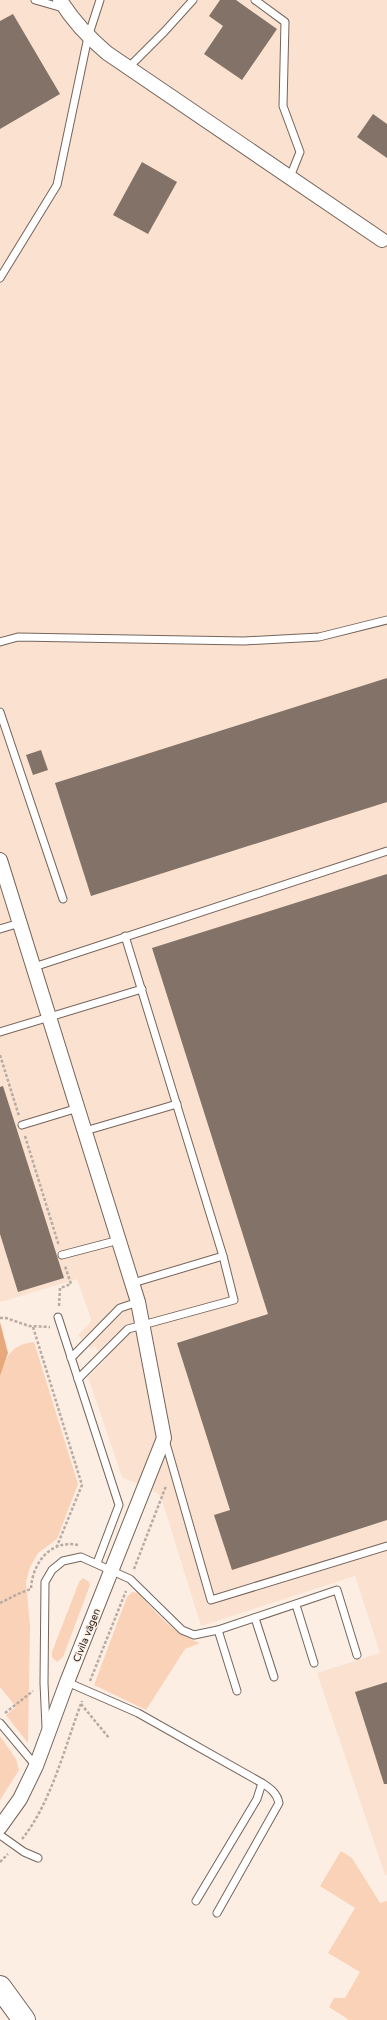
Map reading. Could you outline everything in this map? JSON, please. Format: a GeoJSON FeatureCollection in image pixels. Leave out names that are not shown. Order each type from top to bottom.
{"type":"FeatureCollection","features":[{"type":"Feature","properties":{"kind":"main road"},"geometry":{"type":"LineString","coordinates":[[0,1987],[24,2020]]}},
{"type":"Feature","properties":{"kind":"main road"},"geometry":{"type":"LineString","coordinates":[[0,2010],[8,2020]]}},
{"type":"Feature","properties":{"kind":"street"},"geometry":{"type":"LineString","coordinates":[[63,5],[88,37],[128,68],[382,240]]}},
{"type":"Feature","properties":{"kind":"street"},"geometry":{"type":"LineString","coordinates":[[0,860],[133,1283],[143,1324],[164,1438]]}},
{"type":"Feature","properties":{"kind":"street","name":"Civila vägen"},"geometry":{"type":"LineString","coordinates":[[0,1827],[20,1799],[36,1766],[67,1682],[164,1438]]}},
{"type":"Feature","properties":{"kind":"lane"},"geometry":{"type":"LineString","coordinates":[[35,0],[63,5]]}},
{"type":"Feature","properties":{"kind":"lane"},"geometry":{"type":"LineString","coordinates":[[0,278],[57,185],[88,37],[100,0]]}},
{"type":"Feature","properties":{"kind":"lane"},"geometry":{"type":"LineString","coordinates":[[128,68],[193,0]]}},
{"type":"Feature","properties":{"kind":"lane"},"geometry":{"type":"LineString","coordinates":[[255,0],[285,22],[283,106],[300,152],[290,178]]}},
{"type":"Feature","properties":{"kind":"lane"},"geometry":{"type":"LineString","coordinates":[[0,642],[18,637],[244,641],[319,637],[387,620]]}},
{"type":"Feature","properties":{"kind":"lane"},"geometry":{"type":"LineString","coordinates":[[0,712],[63,899]]}},
{"type":"Feature","properties":{"kind":"lane"},"geometry":{"type":"LineString","coordinates":[[34,967],[387,851]]}},
{"type":"Feature","properties":{"kind":"lane"},"geometry":{"type":"LineString","coordinates":[[0,929],[20,923]]}},
{"type":"Feature","properties":{"kind":"lane"},"geometry":{"type":"LineString","coordinates":[[78,1379],[128,1329],[234,1300],[223,1256],[125,936]]}},
{"type":"Feature","properties":{"kind":"lane"},"geometry":{"type":"LineString","coordinates":[[0,1032],[142,989]]}},
{"type":"Feature","properties":{"kind":"lane"},"geometry":{"type":"LineString","coordinates":[[85,1131],[177,1104]]}},
{"type":"Feature","properties":{"kind":"lane"},"geometry":{"type":"LineString","coordinates":[[22,1125],[78,1108]]}},
{"type":"Feature","properties":{"kind":"lane"},"geometry":{"type":"LineString","coordinates":[[62,1255],[119,1240]]}},
{"type":"Feature","properties":{"kind":"lane"},"geometry":{"type":"LineString","coordinates":[[133,1283],[223,1256]]}},
{"type":"Feature","properties":{"kind":"lane"},"geometry":{"type":"LineString","coordinates":[[71,1358],[120,1308],[138,1302]]}},
{"type":"Feature","properties":{"kind":"lane"},"geometry":{"type":"LineString","coordinates":[[58,1317],[119,1505],[97,1563]]}},
{"type":"Feature","properties":{"kind":"lane"},"geometry":{"type":"LineString","coordinates":[[164,1438],[211,1600],[387,1546]]}},
{"type":"Feature","properties":{"kind":"lane"},"geometry":{"type":"LineString","coordinates":[[47,1736],[44,1683],[46,1582],[52,1570],[63,1561],[81,1557],[130,1579],[182,1630],[194,1635],[218,1630],[337,1590],[357,1656]]}},
{"type":"Feature","properties":{"kind":"lane"},"geometry":{"type":"LineString","coordinates":[[296,1605],[314,1663]]}},
{"type":"Feature","properties":{"kind":"lane"},"geometry":{"type":"LineString","coordinates":[[255,1618],[274,1677]]}},
{"type":"Feature","properties":{"kind":"lane"},"geometry":{"type":"LineString","coordinates":[[218,1630],[237,1691]]}},
{"type":"Feature","properties":{"kind":"lane"},"geometry":{"type":"LineString","coordinates":[[67,1682],[138,1713],[271,1788],[278,1797],[279,1803],[217,1913]]}},
{"type":"Feature","properties":{"kind":"lane"},"geometry":{"type":"LineString","coordinates":[[0,1723],[36,1766]]}},
{"type":"Feature","properties":{"kind":"lane"},"geometry":{"type":"LineString","coordinates":[[196,1901],[257,1799],[262,1783]]}},
{"type":"Feature","properties":{"kind":"lane"},"geometry":{"type":"LineString","coordinates":[[0,1835],[16,1847],[38,1858]]}},
{"type":"Feature","properties":{"kind":"path"},"geometry":{"type":"LineString","coordinates":[[0,1055],[71,1284],[60,1288],[58,1317]]}},
{"type":"Feature","properties":{"kind":"path"},"geometry":{"type":"LineString","coordinates":[[0,1318],[6,1318],[33,1327],[61,1327]]}},
{"type":"Feature","properties":{"kind":"path"},"geometry":{"type":"LineString","coordinates":[[33,1327],[82,1485],[57,1546]]}},
{"type":"Feature","properties":{"kind":"path"},"geometry":{"type":"LineString","coordinates":[[0,1862],[16,1847],[30,1829],[49,1790],[161,1497],[174,1473]]}},
{"type":"Feature","properties":{"kind":"path"},"geometry":{"type":"LineString","coordinates":[[0,1603],[20,1592],[31,1589]]}},
{"type":"Feature","properties":{"kind":"path"},"geometry":{"type":"LineString","coordinates":[[0,1717],[44,1683]]}},
{"type":"Feature","properties":{"kind":"path"},"geometry":{"type":"LineString","coordinates":[[81,1703],[109,1738]]}},
{"type":"Feature","properties":{"kind":"shaded area"},"geometry":{"type":"Polygon","coordinates":[[[0,0],[387,0],[387,1875],[385,1875],[317,1673],[380,1653],[355,1576],[201,1626],[161,1497],[158,1493],[122,1477],[88,1377],[106,1359],[94,1346],[91,1349],[78,1335],[89,1324],[91,1319],[77,1279],[1,1302],[0,1300],[0,0]]]}},
{"type":"Feature","properties":{"kind":"shaded area"},"geometry":{"type":"Polygon","coordinates":[[[0,1322],[8,1353],[0,1376],[0,1322]]]}},
{"type":"Feature","properties":{"kind":"shaded area"},"geometry":{"type":"Polygon","coordinates":[[[34,1342],[78,1484],[57,1539],[38,1553],[30,1567],[26,1582],[30,1626],[28,1743],[6,1715],[16,1707],[0,1687],[0,1376],[8,1357],[15,1349],[34,1342]]]}},
{"type":"Feature","properties":{"kind":"shaded area"},"geometry":{"type":"Polygon","coordinates":[[[83,1578],[89,1582],[90,1585],[63,1657],[57,1662],[52,1657],[52,1652],[79,1582],[83,1578]]]}},
{"type":"Feature","properties":{"kind":"shaded area"},"geometry":{"type":"Polygon","coordinates":[[[132,1592],[138,1593],[174,1629],[200,1643],[185,1649],[146,1710],[94,1685],[127,1597],[132,1592]]]}},
{"type":"Feature","properties":{"kind":"shaded area"},"geometry":{"type":"Polygon","coordinates":[[[0,1736],[16,1759],[19,1770],[0,1800],[0,1736]]]}},
{"type":"Feature","properties":{"kind":"shaded area"},"geometry":{"type":"Polygon","coordinates":[[[341,1851],[352,1858],[380,1903],[387,1901],[387,2020],[349,2020],[329,2007],[334,1998],[345,1998],[360,1972],[328,1953],[355,1908],[320,1886],[341,1851]]]}},
{"type":"Feature","properties":{"kind":"building"},"geometry":{"type":"Polygon","coordinates":[[[220,0],[236,0],[277,29],[242,80],[204,54],[223,26],[209,16],[220,0]]]}},
{"type":"Feature","properties":{"kind":"building"},"geometry":{"type":"Polygon","coordinates":[[[13,14],[60,94],[0,129],[0,21],[13,14]]]}},
{"type":"Feature","properties":{"kind":"building"},"geometry":{"type":"Polygon","coordinates":[[[373,114],[387,124],[387,158],[357,137],[373,114]]]}},
{"type":"Feature","properties":{"kind":"building"},"geometry":{"type":"Polygon","coordinates":[[[142,162],[177,182],[148,234],[113,215],[142,162]]]}},
{"type":"Feature","properties":{"kind":"building"},"geometry":{"type":"Polygon","coordinates":[[[387,678],[387,802],[91,896],[55,783],[387,678]]]}},
{"type":"Feature","properties":{"kind":"building"},"geometry":{"type":"Polygon","coordinates":[[[41,750],[48,770],[33,775],[26,755],[41,750]]]}},
{"type":"Feature","properties":{"kind":"building"},"geometry":{"type":"Polygon","coordinates":[[[387,874],[387,1520],[232,1570],[214,1515],[230,1510],[177,1343],[268,1314],[152,948],[387,874]]]}},
{"type":"Feature","properties":{"kind":"building"},"geometry":{"type":"Polygon","coordinates":[[[3,1086],[64,1278],[18,1292],[0,1234],[0,1087],[3,1086]]]}},
{"type":"Feature","properties":{"kind":"building"},"geometry":{"type":"Polygon","coordinates":[[[387,1682],[387,1784],[384,1784],[355,1692],[387,1682]]]}}]}
